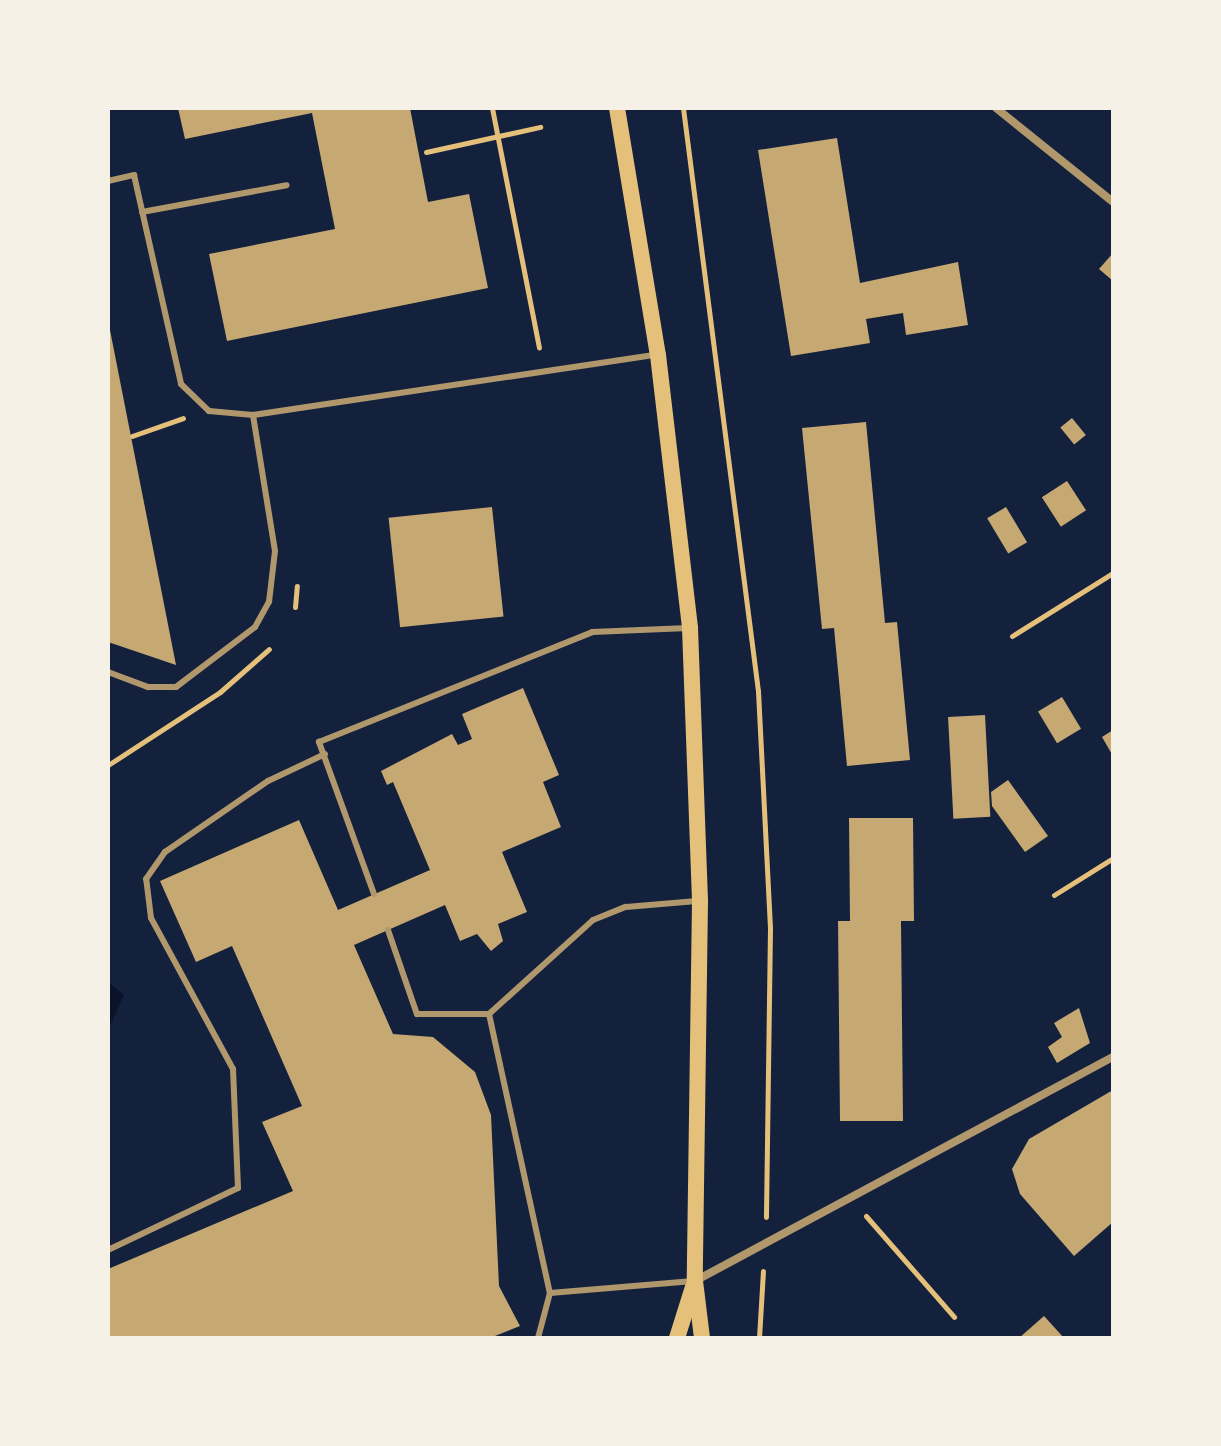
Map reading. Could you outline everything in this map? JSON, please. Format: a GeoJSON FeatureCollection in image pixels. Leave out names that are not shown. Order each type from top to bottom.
{"type":"FeatureCollection","features":[{"type":"Feature","properties":{"kind":"main road"},"geometry":{"type":"LineString","coordinates":[[617,108],[658,355],[690,628],[700,901],[695,1281],[702,1338]]}},
{"type":"Feature","properties":{"kind":"main road"},"geometry":{"type":"LineString","coordinates":[[677,1338],[695,1281]]}},
{"type":"Feature","properties":{"kind":"street"},"geometry":{"type":"LineString","coordinates":[[996,108],[1113,202]]}},
{"type":"Feature","properties":{"kind":"street"},"geometry":{"type":"LineString","coordinates":[[695,1281],[1113,1057]]}},
{"type":"Feature","properties":{"kind":"lane"},"geometry":{"type":"LineString","coordinates":[[108,181],[134,175],[181,384],[196,404],[253,415],[658,355]]}},
{"type":"Feature","properties":{"kind":"lane"},"geometry":{"type":"LineString","coordinates":[[142,212],[287,185]]}},
{"type":"Feature","properties":{"kind":"lane"},"geometry":{"type":"LineString","coordinates":[[108,672],[148,687],[176,687],[255,627],[269,602],[275,551],[253,415]]}},
{"type":"Feature","properties":{"kind":"lane"},"geometry":{"type":"LineString","coordinates":[[374,894],[319,742],[592,632],[690,628]]}},
{"type":"Feature","properties":{"kind":"lane"},"geometry":{"type":"LineString","coordinates":[[108,1250],[238,1188],[233,1069],[151,918],[146,879],[165,852],[268,781],[325,754]]}},
{"type":"Feature","properties":{"kind":"lane"},"geometry":{"type":"LineString","coordinates":[[388,930],[417,1014],[489,1014],[593,920],[626,907],[700,901]]}},
{"type":"Feature","properties":{"kind":"lane"},"geometry":{"type":"LineString","coordinates":[[489,1014],[550,1293],[538,1338]]}},
{"type":"Feature","properties":{"kind":"lane"},"geometry":{"type":"LineString","coordinates":[[550,1293],[695,1281]]}},
{"type":"Feature","properties":{"kind":"path"},"geometry":{"type":"LineString","coordinates":[[492,108],[543,372]]}},
{"type":"Feature","properties":{"kind":"path"},"geometry":{"type":"LineString","coordinates":[[683,108],[758,691],[770,928],[765,1242],[759,1338]]}},
{"type":"Feature","properties":{"kind":"path"},"geometry":{"type":"LineString","coordinates":[[426,152],[540,127]]}},
{"type":"Feature","properties":{"kind":"path"},"geometry":{"type":"LineString","coordinates":[[132,436],[171,426],[196,404]]}},
{"type":"Feature","properties":{"kind":"path"},"geometry":{"type":"LineString","coordinates":[[1012,636],[1113,573]]}},
{"type":"Feature","properties":{"kind":"path"},"geometry":{"type":"LineString","coordinates":[[1054,895],[1113,858]]}},
{"type":"Feature","properties":{"kind":"path"},"geometry":{"type":"LineString","coordinates":[[851,1198],[954,1317]]}},
{"type":"Feature","properties":{"kind":"water"},"geometry":{"type":"Polygon","coordinates":[[[108,982],[124,995],[108,1030],[108,982]]]}},
{"type":"Feature","properties":{"kind":"building"},"geometry":{"type":"Polygon","coordinates":[[[178,108],[410,108],[428,202],[469,194],[488,288],[227,341],[209,254],[335,229],[312,113],[185,139],[178,108]]]}},
{"type":"Feature","properties":{"kind":"building"},"geometry":{"type":"Polygon","coordinates":[[[837,138],[860,283],[958,262],[968,325],[906,335],[903,313],[866,319],[870,343],[791,356],[758,150],[837,138]]]}},
{"type":"Feature","properties":{"kind":"building"},"geometry":{"type":"Polygon","coordinates":[[[1113,253],[1113,281],[1099,269],[1113,253]]]}},
{"type":"Feature","properties":{"kind":"building"},"geometry":{"type":"Polygon","coordinates":[[[109,325],[176,665],[108,642],[109,325]]]}},
{"type":"Feature","properties":{"kind":"building"},"geometry":{"type":"Polygon","coordinates":[[[1072,418],[1086,435],[1074,445],[1060,427],[1072,418]]]}},
{"type":"Feature","properties":{"kind":"building"},"geometry":{"type":"Polygon","coordinates":[[[866,422],[885,623],[897,622],[910,760],[847,766],[834,628],[822,629],[802,428],[866,422]]]}},
{"type":"Feature","properties":{"kind":"building"},"geometry":{"type":"Polygon","coordinates":[[[1067,481],[1086,510],[1061,527],[1042,497],[1067,481]]]}},
{"type":"Feature","properties":{"kind":"building"},"geometry":{"type":"Polygon","coordinates":[[[492,507],[503,616],[400,627],[389,518],[492,507]]]}},
{"type":"Feature","properties":{"kind":"building"},"geometry":{"type":"Polygon","coordinates":[[[1006,507],[1027,542],[1008,553],[987,518],[1006,507]]]}},
{"type":"Feature","properties":{"kind":"building"},"geometry":{"type":"Polygon","coordinates":[[[523,688],[559,775],[543,782],[561,827],[502,852],[527,912],[498,924],[503,941],[491,951],[477,934],[460,941],[445,905],[354,945],[393,1034],[433,1037],[475,1072],[491,1115],[499,1286],[520,1326],[490,1338],[110,1338],[108,1269],[293,1191],[262,1122],[302,1106],[232,946],[196,962],[160,881],[299,820],[338,910],[430,870],[393,782],[387,785],[381,771],[452,734],[458,745],[472,739],[462,714],[523,688]]]}},
{"type":"Feature","properties":{"kind":"building"},"geometry":{"type":"Polygon","coordinates":[[[1062,697],[1081,729],[1057,743],[1038,711],[1062,697]]]}},
{"type":"Feature","properties":{"kind":"building"},"geometry":{"type":"Polygon","coordinates":[[[985,715],[990,817],[953,819],[948,717],[985,715]]]}},
{"type":"Feature","properties":{"kind":"building"},"geometry":{"type":"Polygon","coordinates":[[[1113,730],[1113,756],[1102,737],[1113,730]]]}},
{"type":"Feature","properties":{"kind":"building"},"geometry":{"type":"Polygon","coordinates":[[[1008,780],[1048,836],[1025,852],[992,806],[991,792],[1008,780]]]}},
{"type":"Feature","properties":{"kind":"building"},"geometry":{"type":"Polygon","coordinates":[[[849,818],[913,818],[914,921],[901,921],[903,1121],[840,1121],[838,921],[850,921],[849,818]]]}},
{"type":"Feature","properties":{"kind":"building"},"geometry":{"type":"Polygon","coordinates":[[[1079,1008],[1090,1043],[1057,1063],[1048,1047],[1062,1037],[1054,1023],[1079,1008]]]}},
{"type":"Feature","properties":{"kind":"building"},"geometry":{"type":"Polygon","coordinates":[[[1113,1090],[1113,1222],[1074,1256],[1020,1194],[1012,1169],[1029,1139],[1113,1090]]]}},
{"type":"Feature","properties":{"kind":"building"},"geometry":{"type":"Polygon","coordinates":[[[1044,1316],[1064,1338],[1019,1338],[1044,1316]]]}}]}
